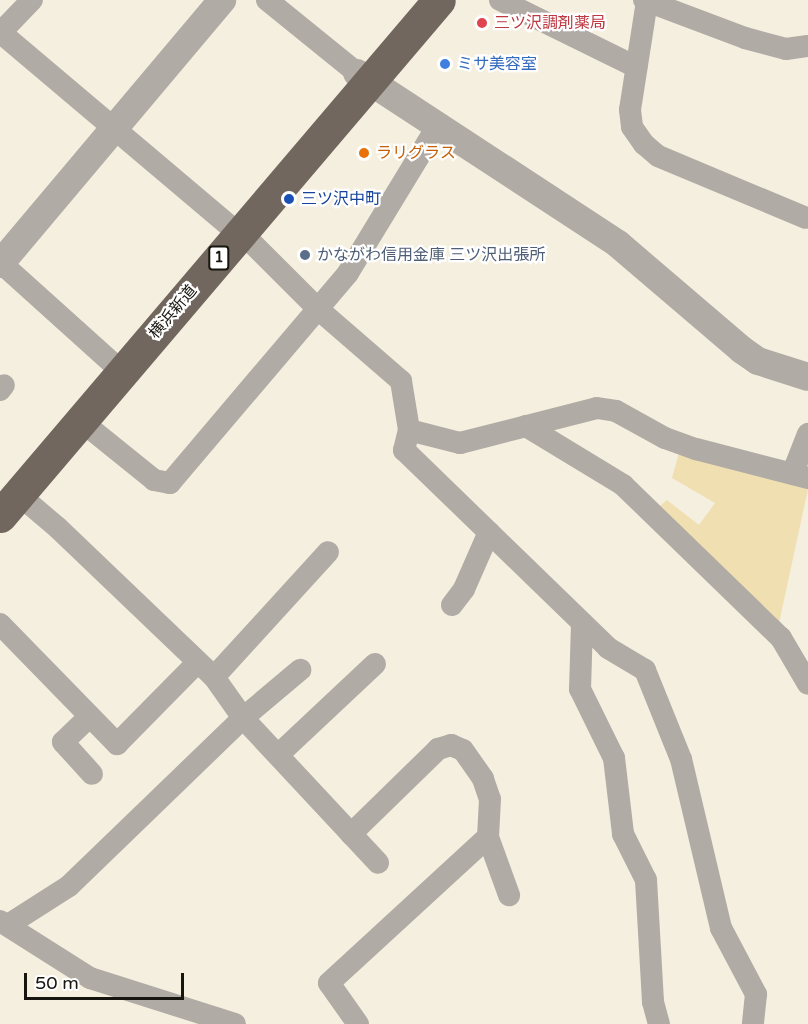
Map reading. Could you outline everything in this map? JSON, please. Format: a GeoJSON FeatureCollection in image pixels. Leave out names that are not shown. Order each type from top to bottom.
{"type":"FeatureCollection","features":[{"type":"Feature","properties":{"kind":"highway","name":"横浜新道"},"geometry":{"type":"LineString","coordinates":[[6,499],[81,421],[234,229],[362,77],[416,0]]}},
{"type":"Feature","properties":{"kind":"highway","name":"横浜新道"},"geometry":{"type":"LineString","coordinates":[[362,77],[440,0]]}},
{"type":"Feature","properties":{"kind":"highway","name":"横浜新道"},"geometry":{"type":"LineString","coordinates":[[6,499],[112,363],[234,229]]}},
{"type":"Feature","properties":{"kind":"street"},"geometry":{"type":"LineString","coordinates":[[32,0],[0,33],[234,229],[318,309],[401,381],[410,430],[404,450],[608,648],[645,670],[668,723],[692,797],[704,867],[721,928],[756,994],[753,1024]]}},
{"type":"Feature","properties":{"kind":"street"},"geometry":{"type":"LineString","coordinates":[[112,363],[0,263],[222,0]]}},
{"type":"Feature","properties":{"kind":"street"},"geometry":{"type":"LineString","coordinates":[[267,0],[362,77],[618,244],[742,350],[758,361],[808,377]]}},
{"type":"Feature","properties":{"kind":"street"},"geometry":{"type":"LineString","coordinates":[[500,0],[636,67]]}},
{"type":"Feature","properties":{"kind":"street"},"geometry":{"type":"LineString","coordinates":[[806,218],[658,156],[644,144],[632,127],[630,110],[646,1],[745,38],[786,49],[808,46]]}},
{"type":"Feature","properties":{"kind":"street"},"geometry":{"type":"LineString","coordinates":[[81,421],[154,480],[170,483],[348,273],[438,125]]}},
{"type":"Feature","properties":{"kind":"street"},"geometry":{"type":"LineString","coordinates":[[410,430],[460,443],[597,408],[616,411],[665,438],[696,449],[801,475],[808,434]]}},
{"type":"Feature","properties":{"kind":"street"},"geometry":{"type":"LineString","coordinates":[[526,426],[623,485],[781,638],[808,684]]}},
{"type":"Feature","properties":{"kind":"street"},"geometry":{"type":"LineString","coordinates":[[6,499],[58,528],[206,669],[243,718],[378,863]]}},
{"type":"Feature","properties":{"kind":"street"},"geometry":{"type":"LineString","coordinates":[[452,605],[464,589],[489,532]]}},
{"type":"Feature","properties":{"kind":"street"},"geometry":{"type":"LineString","coordinates":[[0,624],[117,744],[206,669],[328,552]]}},
{"type":"Feature","properties":{"kind":"street"},"geometry":{"type":"LineString","coordinates":[[582,623],[580,689],[614,759],[623,834],[646,880],[653,1002],[659,1024]]}},
{"type":"Feature","properties":{"kind":"street"},"geometry":{"type":"LineString","coordinates":[[278,755],[375,664]]}},
{"type":"Feature","properties":{"kind":"street"},"geometry":{"type":"LineString","coordinates":[[235,1024],[90,978],[4,923],[69,885],[243,718],[300,670]]}},
{"type":"Feature","properties":{"kind":"street"},"geometry":{"type":"LineString","coordinates":[[89,717],[63,742],[92,774]]}},
{"type":"Feature","properties":{"kind":"street"},"geometry":{"type":"LineString","coordinates":[[351,834],[438,750],[451,745],[463,750],[483,779],[490,799],[488,837],[509,895]]}},
{"type":"Feature","properties":{"kind":"street"},"geometry":{"type":"LineString","coordinates":[[358,1024],[329,983],[488,837]]}},
{"type":"Feature","properties":{"kind":"shaded area"},"geometry":{"type":"Polygon","coordinates":[[[679,453],[808,489],[779,623],[660,506],[667,500],[699,525],[715,503],[672,478],[679,453]]]}},
{"type":"Feature","properties":{"kind":"place","name":"三ツ沢調剤薬局"},"geometry":{"type":"Point","coordinates":[482,23]}},
{"type":"Feature","properties":{"kind":"place","name":"ミサ美容室"},"geometry":{"type":"Point","coordinates":[445,64]}},
{"type":"Feature","properties":{"kind":"place","name":"ラリグラス"},"geometry":{"type":"Point","coordinates":[364,153]}},
{"type":"Feature","properties":{"kind":"place","name":"三ツ沢中町"},"geometry":{"type":"Point","coordinates":[289,199]}},
{"type":"Feature","properties":{"kind":"place","name":"かながわ信用金庫 三ツ沢出張所"},"geometry":{"type":"Point","coordinates":[305,255]}}]}
